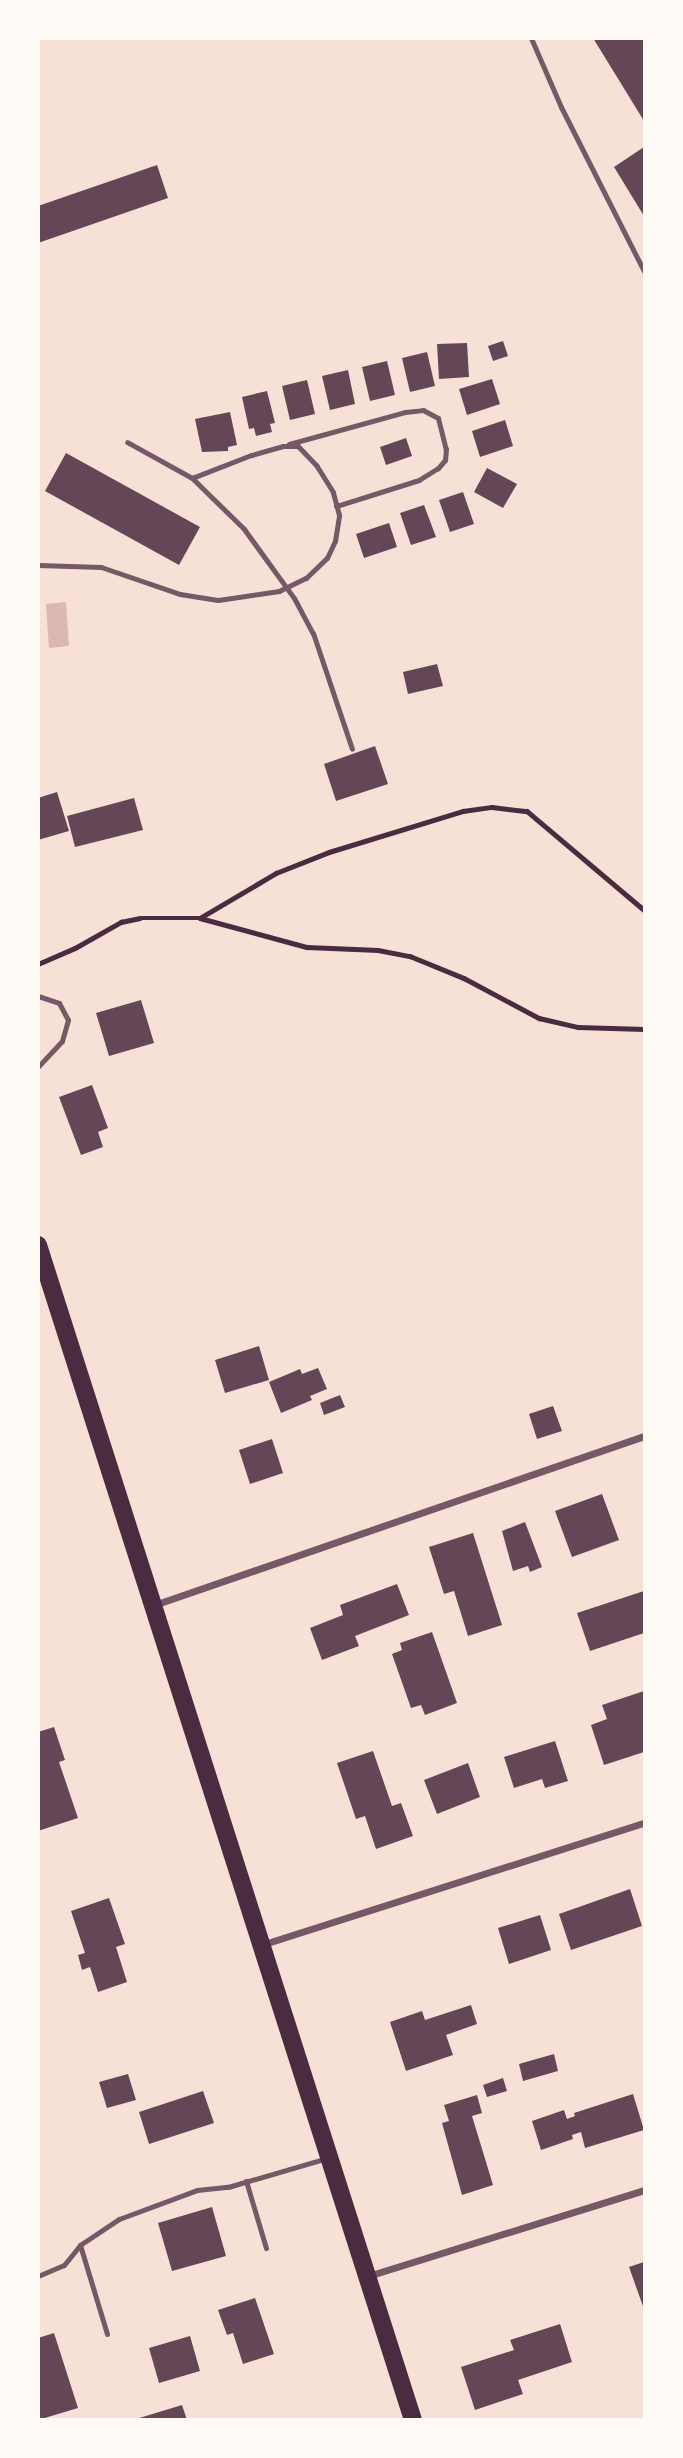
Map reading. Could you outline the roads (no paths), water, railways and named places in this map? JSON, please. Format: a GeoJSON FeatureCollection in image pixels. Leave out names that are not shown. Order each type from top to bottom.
{"type":"FeatureCollection","features":[{"type":"Feature","properties":{"kind":"main road"},"geometry":{"type":"LineString","coordinates":[[39,1246],[413,2420]]}},
{"type":"Feature","properties":{"kind":"street"},"geometry":{"type":"LineString","coordinates":[[153,1606],[645,1436]]}},
{"type":"Feature","properties":{"kind":"street"},"geometry":{"type":"LineString","coordinates":[[261,1945],[645,1823]]}},
{"type":"Feature","properties":{"kind":"street"},"geometry":{"type":"LineString","coordinates":[[368,2276],[645,2190]]}},
{"type":"Feature","properties":{"kind":"lane"},"geometry":{"type":"LineString","coordinates":[[531,38],[561,107],[645,271]]}},
{"type":"Feature","properties":{"kind":"lane"},"geometry":{"type":"LineString","coordinates":[[192,478],[282,446],[405,412],[423,410],[438,418],[446,449],[444,460],[438,468],[419,480],[336,506]]}},
{"type":"Feature","properties":{"kind":"lane"},"geometry":{"type":"LineString","coordinates":[[127,442],[192,478],[244,529],[288,588],[313,633],[352,749]]}},
{"type":"Feature","properties":{"kind":"lane"},"geometry":{"type":"LineString","coordinates":[[38,565],[82,564],[180,594],[218,600],[249,598],[288,588],[306,578],[327,558],[337,530],[336,506],[328,481],[308,454],[298,446],[282,446]]}},
{"type":"Feature","properties":{"kind":"lane"},"geometry":{"type":"LineString","coordinates":[[38,996],[59,1003],[68,1020],[62,1041],[38,1067]]}},
{"type":"Feature","properties":{"kind":"lane"},"geometry":{"type":"LineString","coordinates":[[38,2276],[64,2264],[80,2245],[119,2219],[197,2190],[246,2181],[330,2157]]}},
{"type":"Feature","properties":{"kind":"lane"},"geometry":{"type":"LineString","coordinates":[[246,2181],[266,2248]]}},
{"type":"Feature","properties":{"kind":"lane"},"geometry":{"type":"LineString","coordinates":[[80,2245],[107,2334]]}}]}
